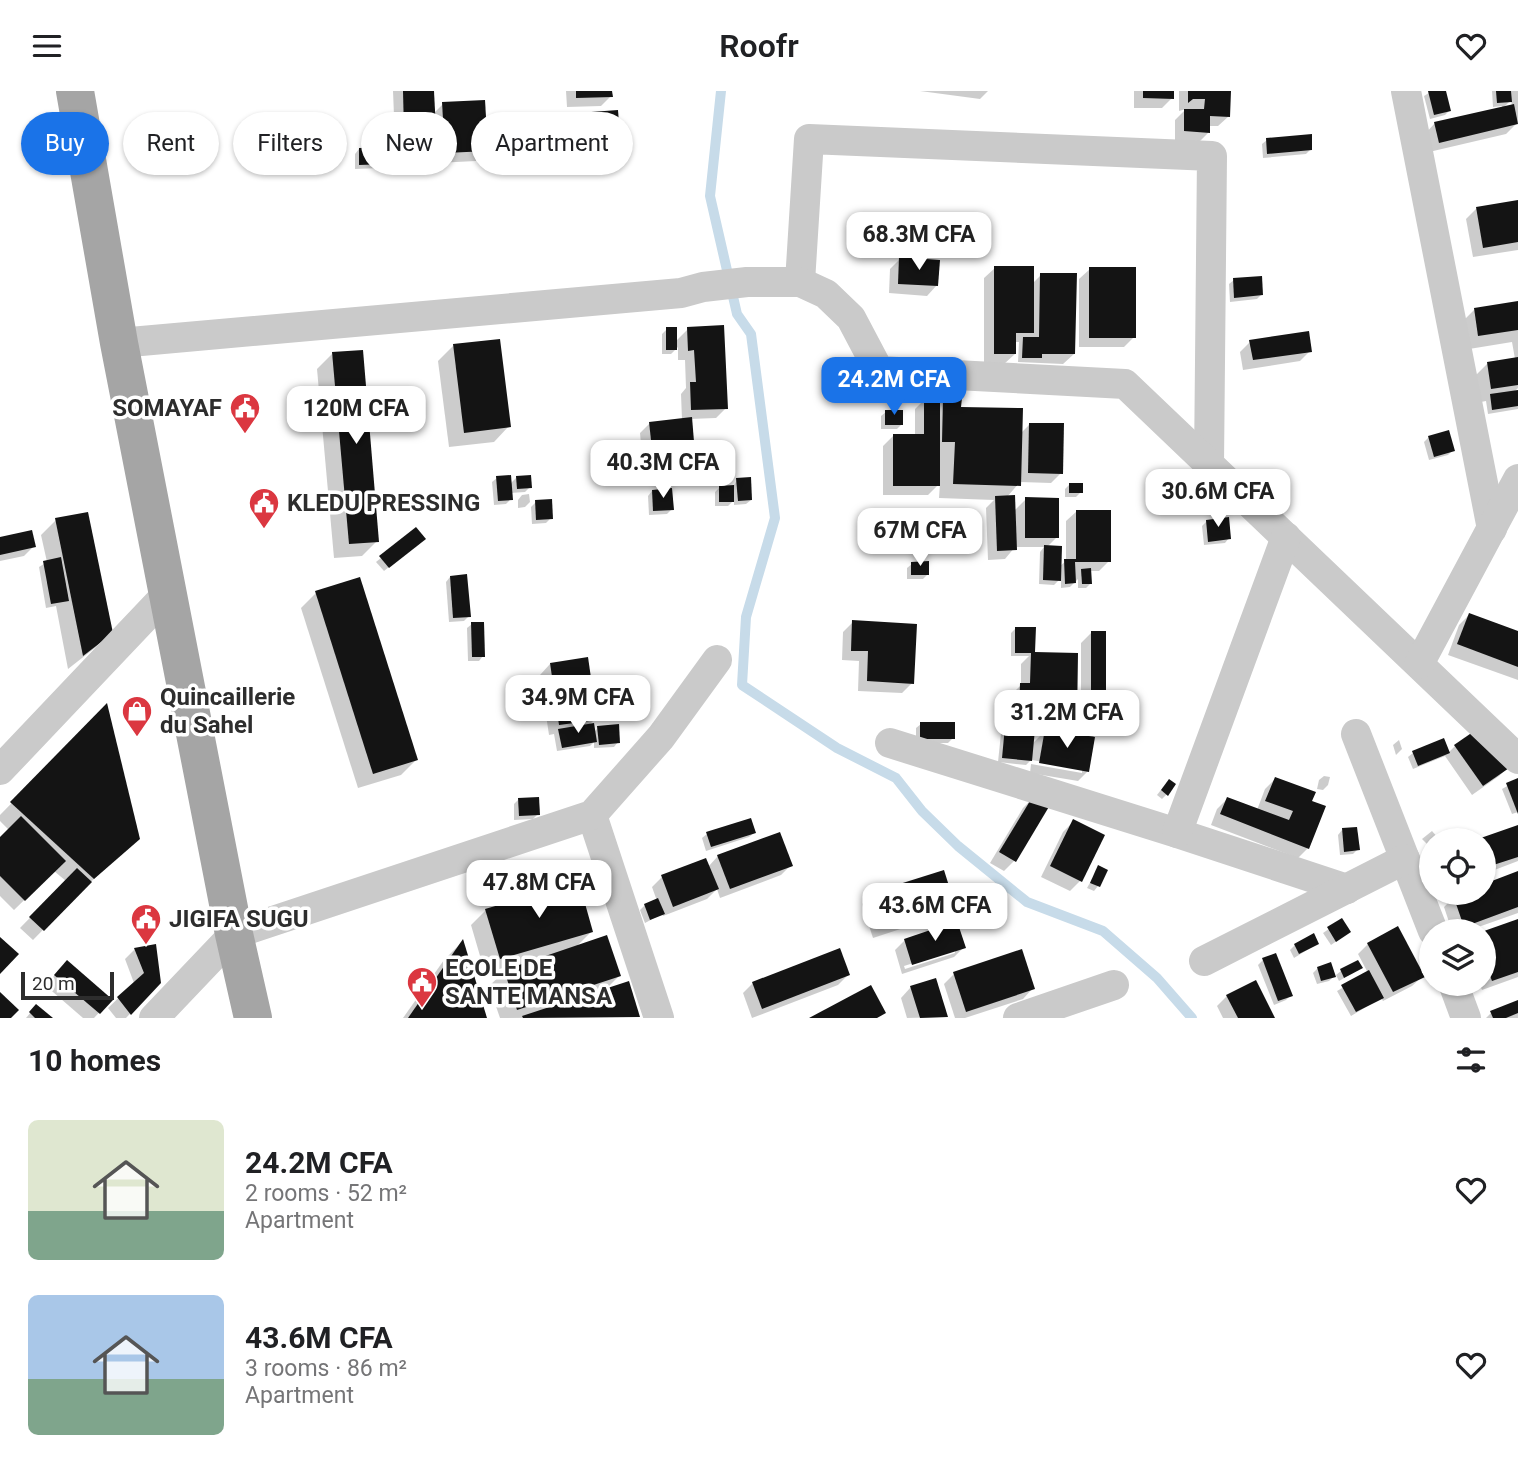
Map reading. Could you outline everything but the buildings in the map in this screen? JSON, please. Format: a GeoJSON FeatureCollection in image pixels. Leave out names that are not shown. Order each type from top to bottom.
{"type":"FeatureCollection","features":[{"type":"Feature","properties":{"kind":"main road"},"geometry":{"type":"LineString","coordinates":[[75,91],[119,343],[234,935],[253,1018]]}},
{"type":"Feature","properties":{"kind":"street"},"geometry":{"type":"LineString","coordinates":[[1406,91],[1492,529]]}},
{"type":"Feature","properties":{"kind":"street"},"geometry":{"type":"LineString","coordinates":[[800,282],[809,139],[1212,156],[1209,464]]}},
{"type":"Feature","properties":{"kind":"street"},"geometry":{"type":"LineString","coordinates":[[119,343],[681,293],[704,287],[747,282],[800,282],[826,294],[851,318],[879,371],[1125,384],[1518,759]]}},
{"type":"Feature","properties":{"kind":"street"},"geometry":{"type":"LineString","coordinates":[[1419,664],[1518,479]]}},
{"type":"Feature","properties":{"kind":"street"},"geometry":{"type":"LineString","coordinates":[[1177,833],[1286,537]]}},
{"type":"Feature","properties":{"kind":"street"},"geometry":{"type":"LineString","coordinates":[[0,770],[168,593]]}},
{"type":"Feature","properties":{"kind":"street"},"geometry":{"type":"LineString","coordinates":[[154,1018],[234,935],[592,815],[661,737],[718,660]]}},
{"type":"Feature","properties":{"kind":"street"},"geometry":{"type":"LineString","coordinates":[[1356,734],[1428,919]]}},
{"type":"Feature","properties":{"kind":"street"},"geometry":{"type":"LineString","coordinates":[[890,743],[1347,889]]}},
{"type":"Feature","properties":{"kind":"street"},"geometry":{"type":"LineString","coordinates":[[592,815],[659,1018]]}},
{"type":"Feature","properties":{"kind":"street"},"geometry":{"type":"LineString","coordinates":[[1204,961],[1405,859]]}},
{"type":"Feature","properties":{"kind":"street"},"geometry":{"type":"LineString","coordinates":[[1018,1018],[1114,985]]}},
{"type":"Feature","properties":{"kind":"street"},"geometry":{"type":"LineString","coordinates":[[1458,996],[1466,1018]]}},
{"type":"Feature","properties":{"kind":"waterway"},"geometry":{"type":"LineString","coordinates":[[721,91],[710,196],[737,314],[751,334],[775,518],[746,617],[742,685],[837,748],[896,778],[922,811],[958,846],[1027,902],[1103,931],[1157,978],[1192,1018]]}},
{"type":"Feature","properties":{"kind":"place","name":"SOMAYAF"},"geometry":{"type":"Point","coordinates":[245,435]}},
{"type":"Feature","properties":{"kind":"place","name":"KLEDU PRESSING"},"geometry":{"type":"Point","coordinates":[264,530]}},
{"type":"Feature","properties":{"kind":"place","name":"Quincaillerie du Sahel"},"geometry":{"type":"Point","coordinates":[137,738]}},
{"type":"Feature","properties":{"kind":"place","name":"JIGIFA SUGU"},"geometry":{"type":"Point","coordinates":[146,946]}},
{"type":"Feature","properties":{"kind":"place","name":"ECOLE DE SANTE MANSA"},"geometry":{"type":"Point","coordinates":[422,1009]}}]}
